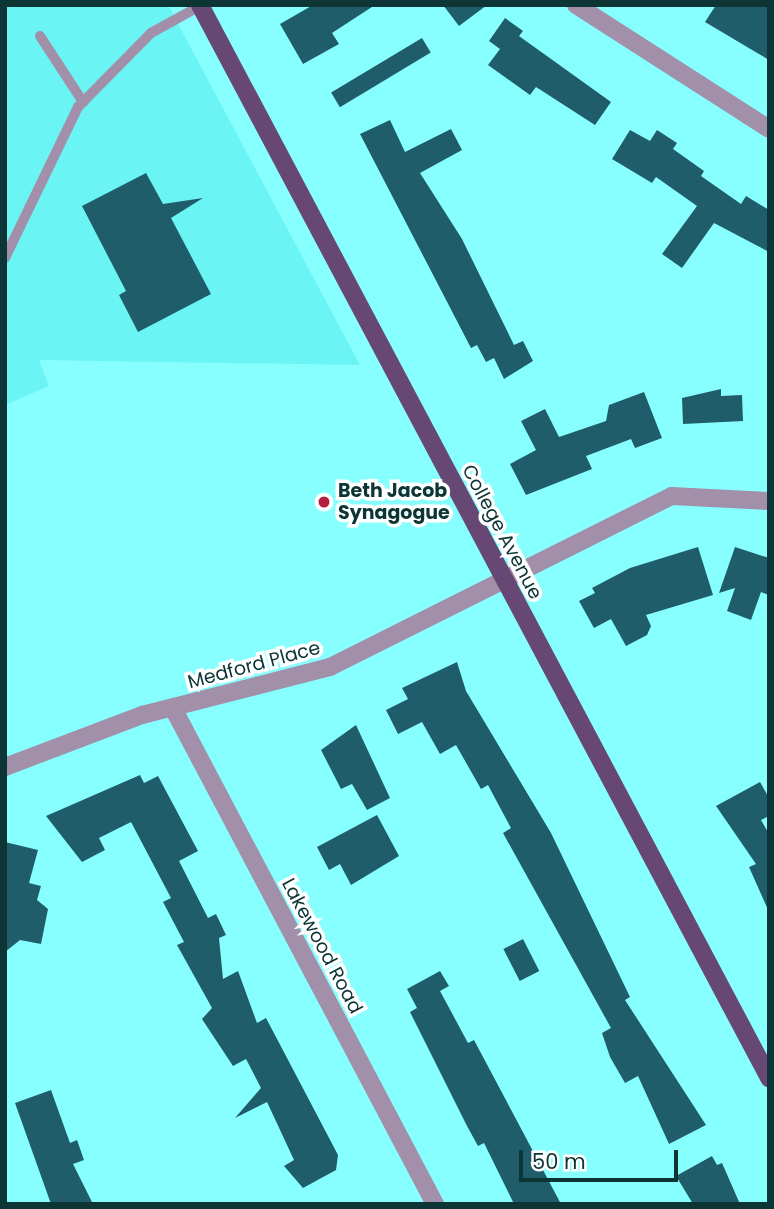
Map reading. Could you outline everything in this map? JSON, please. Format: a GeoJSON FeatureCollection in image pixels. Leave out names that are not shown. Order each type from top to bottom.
{"type":"FeatureCollection","features":[{"type":"Feature","properties":{"kind":"main road","name":"College Avenue"},"geometry":{"type":"LineString","coordinates":[[200,5],[769,1078]]}},
{"type":"Feature","properties":{"kind":"street"},"geometry":{"type":"LineString","coordinates":[[576,5],[769,129]]}},
{"type":"Feature","properties":{"kind":"street","name":"Medford Place"},"geometry":{"type":"LineString","coordinates":[[5,767],[173,708],[330,667],[672,496],[769,501]]}},
{"type":"Feature","properties":{"kind":"street","name":"Lakewood Road"},"geometry":{"type":"LineString","coordinates":[[173,708],[435,1204]]}},
{"type":"Feature","properties":{"kind":"lane"},"geometry":{"type":"LineString","coordinates":[[5,258],[83,102],[151,33],[200,5]]}},
{"type":"Feature","properties":{"kind":"lane"},"geometry":{"type":"LineString","coordinates":[[40,36],[83,102]]}},
{"type":"Feature","properties":{"kind":"shaded area"},"geometry":{"type":"Polygon","coordinates":[[[5,5],[168,5],[360,365],[39,360],[49,386],[5,405],[5,5]]]}},
{"type":"Feature","properties":{"kind":"building"},"geometry":{"type":"Polygon","coordinates":[[[313,5],[375,5],[332,33],[339,44],[303,64],[280,24],[313,5]]]}},
{"type":"Feature","properties":{"kind":"building"},"geometry":{"type":"Polygon","coordinates":[[[443,5],[487,5],[459,26],[443,5]]]}},
{"type":"Feature","properties":{"kind":"building"},"geometry":{"type":"Polygon","coordinates":[[[716,5],[769,5],[769,60],[705,22],[716,5]]]}},
{"type":"Feature","properties":{"kind":"building"},"geometry":{"type":"Polygon","coordinates":[[[505,18],[523,31],[519,36],[611,102],[595,125],[536,87],[530,95],[488,65],[500,49],[489,41],[505,18]]]}},
{"type":"Feature","properties":{"kind":"building"},"geometry":{"type":"Polygon","coordinates":[[[422,38],[431,53],[340,107],[331,93],[422,38]]]}},
{"type":"Feature","properties":{"kind":"building"},"geometry":{"type":"Polygon","coordinates":[[[390,120],[405,152],[451,129],[462,150],[420,173],[462,239],[514,345],[523,341],[533,361],[504,379],[494,358],[486,362],[477,345],[471,348],[360,134],[390,120]]]}},
{"type":"Feature","properties":{"kind":"building"},"geometry":{"type":"Polygon","coordinates":[[[630,130],[650,141],[657,130],[677,143],[673,149],[704,171],[701,176],[741,204],[746,196],[769,210],[769,252],[714,223],[682,268],[662,254],[697,206],[656,177],[652,183],[612,159],[630,130]]]}},
{"type":"Feature","properties":{"kind":"building"},"geometry":{"type":"Polygon","coordinates":[[[146,173],[163,204],[203,198],[171,218],[211,294],[138,332],[119,295],[126,291],[82,206],[146,173]]]}},
{"type":"Feature","properties":{"kind":"building"},"geometry":{"type":"Polygon","coordinates":[[[721,389],[721,396],[742,395],[743,421],[683,424],[682,398],[721,389]]]}},
{"type":"Feature","properties":{"kind":"building"},"geometry":{"type":"Polygon","coordinates":[[[644,392],[662,438],[635,448],[631,439],[586,456],[592,469],[526,495],[510,464],[536,450],[521,421],[545,409],[559,437],[606,421],[609,405],[644,392]]]}},
{"type":"Feature","properties":{"kind":"building"},"geometry":{"type":"Polygon","coordinates":[[[698,547],[713,595],[646,615],[651,626],[647,635],[626,646],[611,619],[594,628],[579,601],[595,593],[592,588],[630,568],[698,547]]]}},
{"type":"Feature","properties":{"kind":"building"},"geometry":{"type":"Polygon","coordinates":[[[735,547],[769,558],[769,595],[761,592],[751,620],[727,611],[735,588],[719,593],[735,547]]]}},
{"type":"Feature","properties":{"kind":"building"},"geometry":{"type":"Polygon","coordinates":[[[457,662],[466,691],[551,833],[630,997],[625,1000],[706,1125],[669,1144],[638,1076],[625,1083],[610,1057],[602,1033],[611,1028],[503,833],[511,828],[488,785],[481,789],[456,745],[440,754],[422,722],[398,734],[386,710],[408,699],[402,688],[457,662]]]}},
{"type":"Feature","properties":{"kind":"building"},"geometry":{"type":"Polygon","coordinates":[[[356,725],[390,798],[367,810],[352,784],[341,789],[321,750],[356,725]]]}},
{"type":"Feature","properties":{"kind":"building"},"geometry":{"type":"Polygon","coordinates":[[[140,775],[144,783],[158,776],[198,851],[179,861],[208,918],[216,914],[226,935],[219,938],[223,979],[238,971],[257,1023],[266,1018],[338,1155],[336,1170],[303,1188],[284,1166],[294,1160],[267,1102],[235,1118],[261,1088],[246,1059],[233,1066],[202,1019],[212,1008],[177,945],[184,942],[163,902],[171,898],[131,822],[99,838],[105,850],[82,862],[46,816],[140,775]]]}},
{"type":"Feature","properties":{"kind":"building"},"geometry":{"type":"Polygon","coordinates":[[[760,782],[769,798],[769,816],[761,820],[769,834],[769,912],[749,867],[756,864],[716,806],[760,782]]]}},
{"type":"Feature","properties":{"kind":"building"},"geometry":{"type":"Polygon","coordinates":[[[377,815],[399,856],[351,885],[340,864],[329,870],[317,847],[377,815]]]}},
{"type":"Feature","properties":{"kind":"building"},"geometry":{"type":"Polygon","coordinates":[[[5,842],[38,850],[29,883],[41,886],[37,900],[48,909],[41,944],[20,940],[5,952],[5,842]]]}},
{"type":"Feature","properties":{"kind":"building"},"geometry":{"type":"Polygon","coordinates":[[[523,939],[539,971],[520,981],[503,949],[523,939]]]}},
{"type":"Feature","properties":{"kind":"building"},"geometry":{"type":"Polygon","coordinates":[[[440,971],[449,986],[440,991],[468,1043],[474,1040],[561,1204],[514,1204],[484,1143],[478,1146],[467,1126],[410,1012],[417,1008],[407,989],[440,971]]]}},
{"type":"Feature","properties":{"kind":"building"},"geometry":{"type":"Polygon","coordinates":[[[51,1090],[70,1143],[77,1140],[84,1160],[73,1164],[93,1204],[51,1204],[15,1103],[51,1090]]]}},
{"type":"Feature","properties":{"kind":"building"},"geometry":{"type":"Polygon","coordinates":[[[712,1156],[717,1165],[722,1163],[740,1204],[693,1204],[676,1176],[712,1156]]]}},
{"type":"Feature","properties":{"kind":"place","name":"Beth Jacob Synagogue"},"geometry":{"type":"Point","coordinates":[324,502]}}]}
